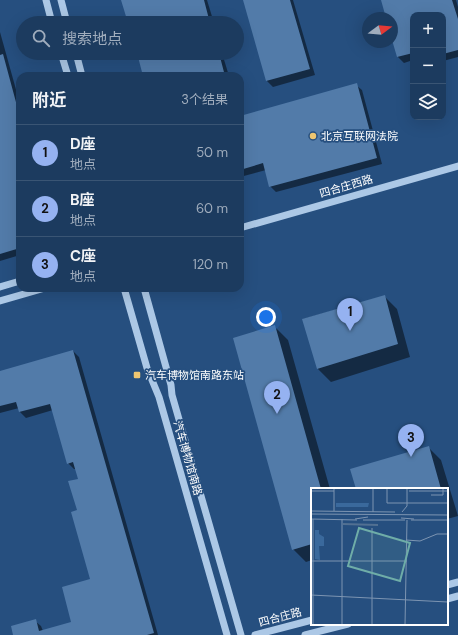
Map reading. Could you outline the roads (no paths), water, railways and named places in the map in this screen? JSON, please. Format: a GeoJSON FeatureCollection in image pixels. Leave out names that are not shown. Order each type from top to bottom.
{"type":"FeatureCollection","features":[{"type":"Feature","properties":{"kind":"street"},"geometry":{"type":"LineString","coordinates":[[46,0],[50,16]]}},
{"type":"Feature","properties":{"kind":"street"},"geometry":{"type":"LineString","coordinates":[[61,0],[65,16]]}},
{"type":"Feature","properties":{"kind":"street"},"geometry":{"type":"LineString","coordinates":[[63,60],[67,72]]}},
{"type":"Feature","properties":{"kind":"street"},"geometry":{"type":"LineString","coordinates":[[78,60],[81,72]]}},
{"type":"Feature","properties":{"kind":"street","name":"四合庄西路"},"geometry":{"type":"LineString","coordinates":[[244,227],[458,166]]}},
{"type":"Feature","properties":{"kind":"street"},"geometry":{"type":"LineString","coordinates":[[0,287],[16,282]]}},
{"type":"Feature","properties":{"kind":"street"},"geometry":{"type":"LineString","coordinates":[[0,301],[31,292]]}},
{"type":"Feature","properties":{"kind":"street","name":"汽车博物馆南路"},"geometry":{"type":"LineString","coordinates":[[125,292],[147,368],[159,398],[226,635]]}},
{"type":"Feature","properties":{"kind":"street","name":"汽车博物馆南路"},"geometry":{"type":"LineString","coordinates":[[145,292],[171,384],[172,395],[241,635]]}},
{"type":"Feature","properties":{"kind":"street"},"geometry":{"type":"LineString","coordinates":[[448,585],[458,582]]}},
{"type":"Feature","properties":{"kind":"street"},"geometry":{"type":"LineString","coordinates":[[448,599],[458,596]]}},
{"type":"Feature","properties":{"kind":"street","name":"四合庄路"},"geometry":{"type":"LineString","coordinates":[[254,635],[311,620]]}},
{"type":"Feature","properties":{"kind":"street"},"geometry":{"type":"LineString","coordinates":[[305,635],[344,625]]}},
{"type":"Feature","properties":{"kind":"place","name":"北京互联网法院"},"geometry":{"type":"Point","coordinates":[313,136]}},
{"type":"Feature","properties":{"kind":"place","name":"D座"},"geometry":{"type":"Point","coordinates":[350,331]}},
{"type":"Feature","properties":{"kind":"place","name":"汽车博物馆南路东站"},"geometry":{"type":"Point","coordinates":[137,375]}},
{"type":"Feature","properties":{"kind":"place","name":"B座"},"geometry":{"type":"Point","coordinates":[277,414]}},
{"type":"Feature","properties":{"kind":"place","name":"C座"},"geometry":{"type":"Point","coordinates":[411,457]}}]}
